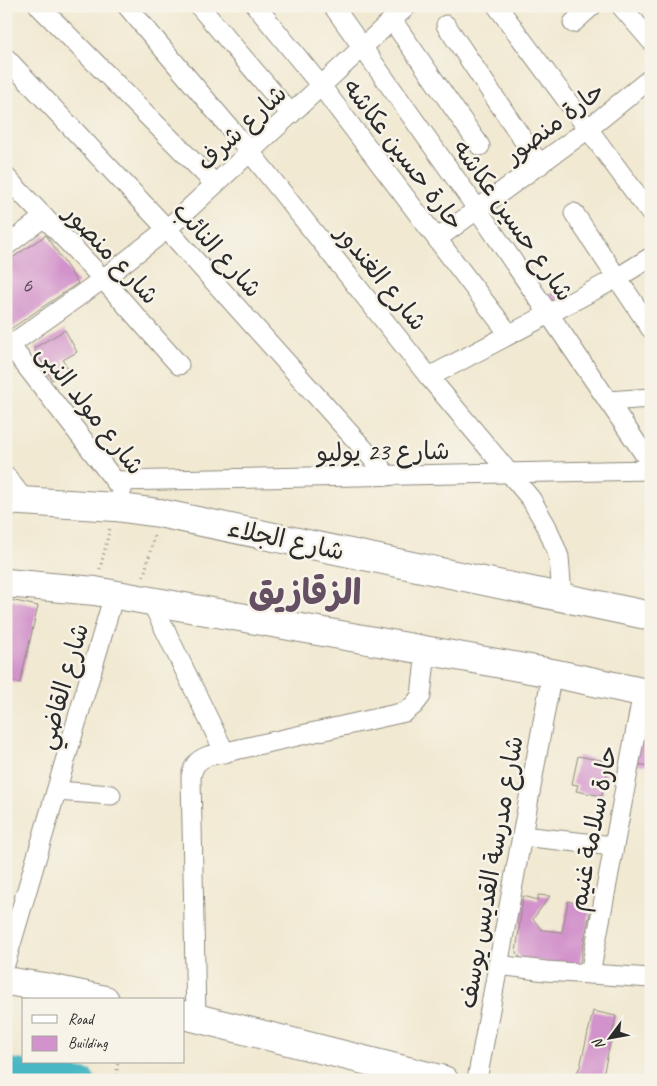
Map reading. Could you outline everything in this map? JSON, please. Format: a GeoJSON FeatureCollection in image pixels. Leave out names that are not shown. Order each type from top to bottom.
{"type":"FeatureCollection","features":[{"type":"Feature","properties":{"kind":"main road","name":"شارع الجلاء"},"geometry":{"type":"LineString","coordinates":[[15,501],[131,503],[651,616]]}},
{"type":"Feature","properties":{"kind":"main road"},"geometry":{"type":"LineString","coordinates":[[6,583],[125,596],[426,652],[552,673],[647,693]]}},
{"type":"Feature","properties":{"kind":"main road"},"geometry":{"type":"LineString","coordinates":[[6,981],[96,998]]}},
{"type":"Feature","properties":{"kind":"main road"},"geometry":{"type":"LineString","coordinates":[[190,1016],[444,1080]]}},
{"type":"Feature","properties":{"kind":"street"},"geometry":{"type":"LineString","coordinates":[[39,6],[215,184]]}},
{"type":"Feature","properties":{"kind":"street","name":"شارع الغندور"},"geometry":{"type":"LineString","coordinates":[[128,6],[250,152],[429,377],[531,499],[547,528],[559,557],[562,596]]}},
{"type":"Feature","properties":{"kind":"street"},"geometry":{"type":"LineString","coordinates":[[199,6],[291,114]]}},
{"type":"Feature","properties":{"kind":"street","name":"حارة حسين عكاشه"},"geometry":{"type":"LineString","coordinates":[[256,6],[321,86],[509,334]]}},
{"type":"Feature","properties":{"kind":"street","name":"شارع حسين عكاشه"},"geometry":{"type":"LineString","coordinates":[[333,6],[478,210],[651,464]]}},
{"type":"Feature","properties":{"kind":"street","name":"شارع شرف"},"geometry":{"type":"LineString","coordinates":[[8,344],[102,278],[167,229],[407,6]]}},
{"type":"Feature","properties":{"kind":"street"},"geometry":{"type":"LineString","coordinates":[[497,6],[651,214]]}},
{"type":"Feature","properties":{"kind":"street"},"geometry":{"type":"LineString","coordinates":[[573,23],[592,6]]}},
{"type":"Feature","properties":{"kind":"street"},"geometry":{"type":"LineString","coordinates":[[621,6],[651,41]]}},
{"type":"Feature","properties":{"kind":"street"},"geometry":{"type":"LineString","coordinates":[[392,20],[480,146]]}},
{"type":"Feature","properties":{"kind":"street"},"geometry":{"type":"LineString","coordinates":[[446,25],[540,164]]}},
{"type":"Feature","properties":{"kind":"street","name":"شارع النائب"},"geometry":{"type":"LineString","coordinates":[[6,58],[167,229],[388,476]]}},
{"type":"Feature","properties":{"kind":"street","name":"حارة منصور"},"geometry":{"type":"LineString","coordinates":[[438,238],[588,129],[651,78]]}},
{"type":"Feature","properties":{"kind":"street","name":"شارع منصور"},"geometry":{"type":"LineString","coordinates":[[6,177],[102,278],[179,366]]}},
{"type":"Feature","properties":{"kind":"street"},"geometry":{"type":"LineString","coordinates":[[574,213],[651,329]]}},
{"type":"Feature","properties":{"kind":"street"},"geometry":{"type":"LineString","coordinates":[[6,246],[44,217]]}},
{"type":"Feature","properties":{"kind":"street"},"geometry":{"type":"LineString","coordinates":[[429,377],[617,278],[651,257]]}},
{"type":"Feature","properties":{"kind":"street","name":"شارع مولد النبى"},"geometry":{"type":"LineString","coordinates":[[8,344],[131,503]]}},
{"type":"Feature","properties":{"kind":"street"},"geometry":{"type":"LineString","coordinates":[[608,401],[651,398]]}},
{"type":"Feature","properties":{"kind":"street","name":"شارع 23 يوليو"},"geometry":{"type":"LineString","coordinates":[[131,503],[388,476],[651,470]]}},
{"type":"Feature","properties":{"kind":"street"},"geometry":{"type":"LineString","coordinates":[[6,476],[15,501]]}},
{"type":"Feature","properties":{"kind":"street"},"geometry":{"type":"LineString","coordinates":[[125,596],[225,753]]}},
{"type":"Feature","properties":{"kind":"street","name":"شارع القاضي"},"geometry":{"type":"LineString","coordinates":[[6,962],[57,791],[125,596]]}},
{"type":"Feature","properties":{"kind":"street"},"geometry":{"type":"LineString","coordinates":[[190,1016],[191,777],[195,763],[201,759],[225,753],[404,712],[414,705],[421,696],[426,652]]}},
{"type":"Feature","properties":{"kind":"street","name":"شارع مدرسة القديس يوسف"},"geometry":{"type":"LineString","coordinates":[[477,1080],[552,673]]}},
{"type":"Feature","properties":{"kind":"street","name":"حارة سلامة غنيم"},"geometry":{"type":"LineString","coordinates":[[590,974],[613,846],[647,693]]}},
{"type":"Feature","properties":{"kind":"street"},"geometry":{"type":"LineString","coordinates":[[57,791],[111,795]]}},
{"type":"Feature","properties":{"kind":"street"},"geometry":{"type":"LineString","coordinates":[[522,836],[613,846]]}},
{"type":"Feature","properties":{"kind":"street"},"geometry":{"type":"LineString","coordinates":[[498,965],[651,978]]}},
{"type":"Feature","properties":{"kind":"path"},"geometry":{"type":"LineString","coordinates":[[125,596],[131,503]]}},
{"type":"Feature","properties":{"kind":"path"},"geometry":{"type":"LineString","coordinates":[[125,596],[131,503]]}},
{"type":"Feature","properties":{"kind":"path"},"geometry":{"type":"LineString","coordinates":[[116,1080],[118,1064]]}},
{"type":"Feature","properties":{"kind":"building"},"geometry":{"type":"Polygon","coordinates":[[[46,235],[78,283],[9,330],[6,325],[6,262],[46,235]]]}},
{"type":"Feature","properties":{"kind":"building"},"geometry":{"type":"Polygon","coordinates":[[[557,289],[563,298],[551,305],[546,297],[557,289]]]}},
{"type":"Feature","properties":{"kind":"building"},"geometry":{"type":"Polygon","coordinates":[[[65,330],[77,352],[63,360],[69,371],[52,380],[34,348],[65,330]]]}},
{"type":"Feature","properties":{"kind":"building"},"geometry":{"type":"Polygon","coordinates":[[[6,599],[38,606],[20,683],[6,680],[6,599]]]}},
{"type":"Feature","properties":{"kind":"building"},"geometry":{"type":"Polygon","coordinates":[[[640,723],[651,725],[651,766],[635,764],[640,723]]]}},
{"type":"Feature","properties":{"kind":"building"},"geometry":{"type":"Polygon","coordinates":[[[578,756],[609,762],[602,796],[576,791],[578,785],[572,784],[578,756]]]}},
{"type":"Feature","properties":{"kind":"building"},"geometry":{"type":"Polygon","coordinates":[[[538,895],[550,896],[533,919],[542,930],[562,932],[568,901],[591,907],[579,967],[522,959],[516,953],[523,896],[538,900],[538,895]]]}},
{"type":"Feature","properties":{"kind":"building"},"geometry":{"type":"Polygon","coordinates":[[[593,1011],[616,1016],[602,1080],[575,1075],[580,1067],[593,1011]]]}},
{"type":"Feature","properties":{"kind":"waterway"},"geometry":{"type":"LineString","coordinates":[[6,1068],[85,1080]]}},
{"type":"Feature","properties":{"kind":"district","name":"الزقازيق"},"geometry":{"type":"Point","coordinates":[305,592]}}]}
